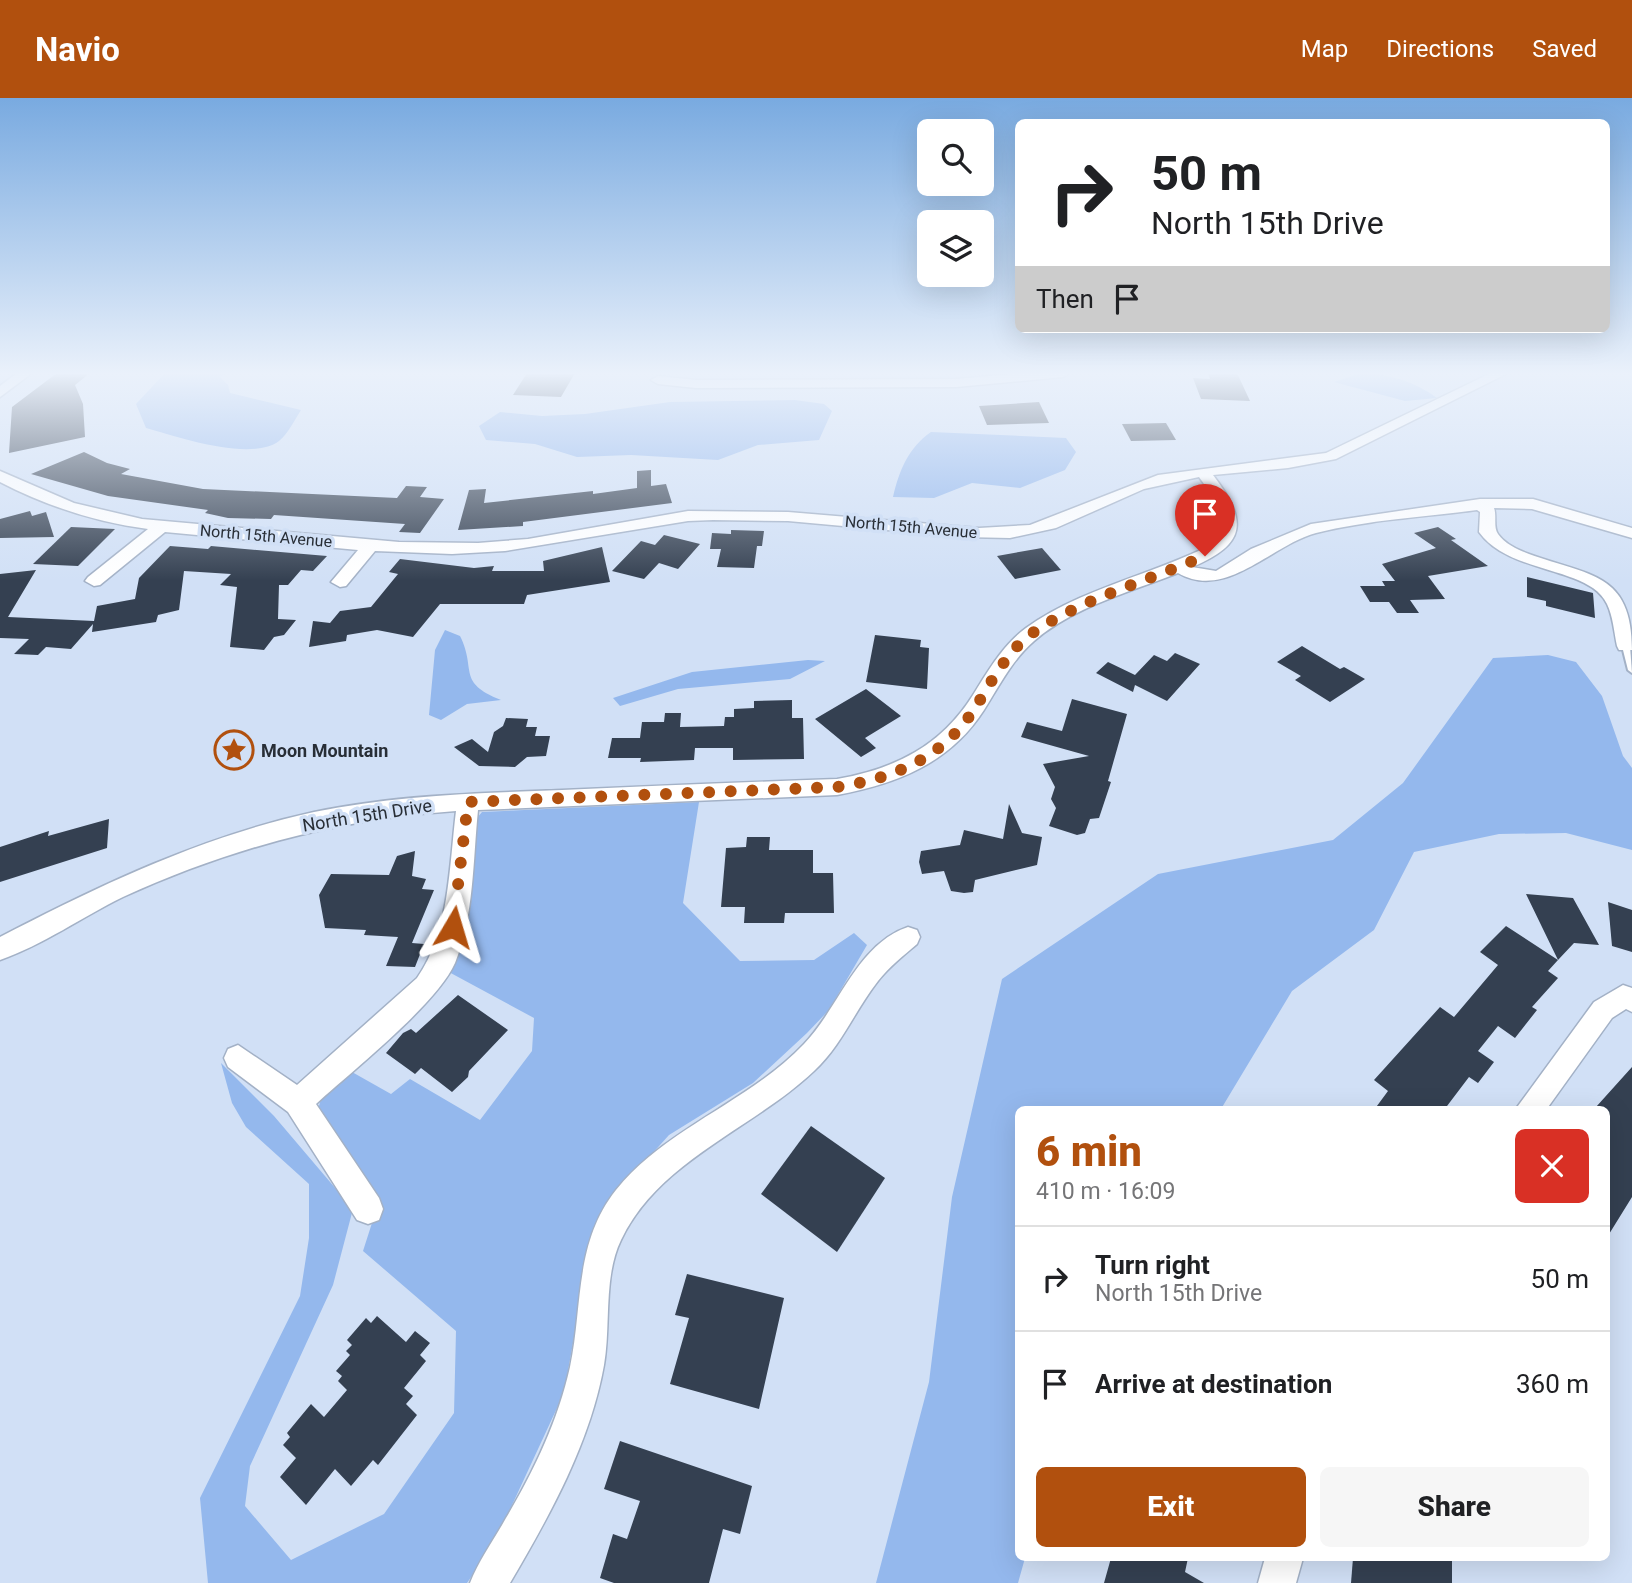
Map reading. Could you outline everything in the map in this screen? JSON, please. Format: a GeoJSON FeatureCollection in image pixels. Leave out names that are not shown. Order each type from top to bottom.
{"type":"FeatureCollection","features":[{"type":"Feature","properties":{"kind":"street","name":"North 15th Avenue"},"geometry":{"type":"LineString","coordinates":[[0,476],[19,487],[99,513],[162,526],[441,550],[506,546],[688,516],[729,514],[797,516],[971,533],[1016,532],[1060,523],[1143,484],[1203,472],[1270,468],[1331,456],[1359,442]]}},
{"type":"Feature","properties":{"kind":"street","name":"North 15th Drive"},"geometry":{"type":"LineString","coordinates":[[0,949],[117,888],[168,866],[311,822],[375,810],[468,802],[837,787],[892,774],[929,756],[961,728],[989,685],[1033,632],[1060,617],[1217,549],[1232,524],[1223,499],[1203,472]]}},
{"type":"Feature","properties":{"kind":"street"},"geometry":{"type":"LineString","coordinates":[[0,495],[19,487]]}},
{"type":"Feature","properties":{"kind":"street"},"geometry":{"type":"LineString","coordinates":[[1179,567],[1193,575],[1219,576],[1257,553],[1311,529],[1480,504],[1533,503],[1632,535]]}},
{"type":"Feature","properties":{"kind":"street"},"geometry":{"type":"LineString","coordinates":[[1480,504],[1488,511],[1487,532],[1503,548],[1576,576],[1607,592],[1615,601],[1626,646]]}},
{"type":"Feature","properties":{"kind":"street"},"geometry":{"type":"LineString","coordinates":[[94,581],[162,526]]}},
{"type":"Feature","properties":{"kind":"street","name":"North 15th Avenue"},"geometry":{"type":"LineString","coordinates":[[340,582],[370,546]]}},
{"type":"Feature","properties":{"kind":"street"},"geometry":{"type":"LineString","coordinates":[[298,1102],[426,986],[443,961],[453,927],[468,802]]}},
{"type":"Feature","properties":{"kind":"street"},"geometry":{"type":"LineString","coordinates":[[489,1583],[533,1510],[563,1444],[586,1368],[599,1266],[607,1233],[624,1202],[647,1176],[767,1094],[806,1062],[850,1007],[866,977],[908,937]]}},
{"type":"Feature","properties":{"kind":"street"},"geometry":{"type":"LineString","coordinates":[[1532,1106],[1603,1010],[1628,999]]}},
{"type":"Feature","properties":{"kind":"street"},"geometry":{"type":"LineString","coordinates":[[238,1058],[298,1102],[368,1209]]}},
{"type":"Feature","properties":{"kind":"street"},"geometry":{"type":"LineString","coordinates":[[1277,1583],[1283,1561]]}},
{"type":"Feature","properties":{"kind":"lane"},"geometry":{"type":"LineString","coordinates":[[1626,646],[1632,670]]}},
{"type":"Feature","properties":{"kind":"shaded area"},"geometry":{"type":"Polygon","coordinates":[[[198,442],[276,442],[267,447],[251,449],[198,442]]]}},
{"type":"Feature","properties":{"kind":"shaded area"},"geometry":{"type":"Polygon","coordinates":[[[514,442],[791,442],[758,445],[718,460],[631,455],[577,457],[535,444],[514,442]]]}},
{"type":"Feature","properties":{"kind":"shaded area"},"geometry":{"type":"Polygon","coordinates":[[[919,442],[1069,442],[1076,452],[1065,470],[1020,488],[972,483],[934,498],[893,497],[898,478],[919,442]]]}},
{"type":"Feature","properties":{"kind":"shaded area"},"geometry":{"type":"Polygon","coordinates":[[[445,630],[460,636],[473,681],[478,687],[501,700],[467,704],[441,720],[429,715],[435,650],[445,630]]]}},
{"type":"Feature","properties":{"kind":"shaded area"},"geometry":{"type":"Polygon","coordinates":[[[1548,655],[1576,662],[1602,696],[1623,756],[1632,768],[1632,850],[1566,833],[1499,834],[1414,852],[1374,930],[1292,991],[1223,1106],[1015,1106],[1015,1561],[1024,1561],[1018,1583],[876,1583],[929,1382],[952,1197],[1002,979],[1158,874],[1333,840],[1403,783],[1493,658],[1548,655]]]}},
{"type":"Feature","properties":{"kind":"shaded area"},"geometry":{"type":"Polygon","coordinates":[[[808,660],[825,661],[790,679],[678,689],[620,706],[613,698],[692,672],[808,660]]]}},
{"type":"Feature","properties":{"kind":"shaded area"},"geometry":{"type":"Polygon","coordinates":[[[699,802],[683,903],[740,961],[814,960],[854,933],[867,945],[829,1010],[807,1033],[753,1083],[669,1135],[615,1195],[593,1232],[564,1393],[494,1544],[467,1583],[208,1583],[200,1498],[300,1296],[309,1238],[309,1184],[246,1127],[232,1103],[221,1063],[274,1116],[353,1209],[333,1285],[250,1466],[245,1506],[291,1560],[384,1514],[454,1413],[456,1331],[363,1251],[380,1198],[316,1117],[322,1095],[352,1072],[391,1094],[410,1079],[480,1120],[532,1051],[534,1018],[447,971],[477,818],[482,812],[699,802]]]}},
{"type":"Feature","properties":{"kind":"building"},"geometry":{"type":"Polygon","coordinates":[[[10,442],[60,442],[9,453],[10,442]]]}},
{"type":"Feature","properties":{"kind":"building"},"geometry":{"type":"Polygon","coordinates":[[[84,452],[107,463],[130,469],[121,474],[203,489],[397,498],[406,486],[427,487],[420,497],[444,499],[420,533],[399,532],[405,524],[274,515],[271,519],[228,518],[205,513],[208,510],[108,496],[31,474],[84,452]]]}},
{"type":"Feature","properties":{"kind":"building"},"geometry":{"type":"Polygon","coordinates":[[[651,470],[651,486],[666,484],[672,503],[523,522],[523,526],[458,530],[469,490],[486,489],[484,503],[593,491],[593,494],[637,488],[637,471],[651,470]]]}},
{"type":"Feature","properties":{"kind":"building"},"geometry":{"type":"Polygon","coordinates":[[[30,511],[32,516],[46,512],[54,537],[0,538],[0,519],[30,511]]]}},
{"type":"Feature","properties":{"kind":"building"},"geometry":{"type":"Polygon","coordinates":[[[71,527],[115,529],[78,566],[33,564],[71,527]]]}},
{"type":"Feature","properties":{"kind":"building"},"geometry":{"type":"Polygon","coordinates":[[[1438,527],[1456,539],[1451,540],[1488,566],[1428,576],[1445,599],[1410,600],[1419,613],[1397,613],[1389,602],[1370,602],[1360,586],[1385,586],[1382,581],[1395,581],[1382,564],[1436,548],[1414,533],[1438,527]]]}},
{"type":"Feature","properties":{"kind":"building"},"geometry":{"type":"Polygon","coordinates":[[[731,530],[764,531],[762,546],[757,546],[754,568],[717,567],[721,549],[710,549],[712,533],[731,534],[731,530]]]}},
{"type":"Feature","properties":{"kind":"building"},"geometry":{"type":"Polygon","coordinates":[[[664,535],[700,544],[678,569],[659,563],[644,579],[612,571],[641,541],[655,545],[664,535]]]}},
{"type":"Feature","properties":{"kind":"building"},"geometry":{"type":"Polygon","coordinates":[[[170,546],[208,549],[211,546],[327,556],[313,571],[301,570],[288,585],[279,585],[278,619],[296,620],[284,635],[274,637],[264,650],[230,647],[237,587],[220,585],[231,574],[184,571],[179,610],[158,615],[156,622],[92,632],[93,624],[71,649],[46,647],[38,655],[14,654],[29,639],[0,638],[0,574],[36,570],[8,617],[94,621],[97,606],[135,599],[139,578],[170,546]]]}},
{"type":"Feature","properties":{"kind":"building"},"geometry":{"type":"Polygon","coordinates":[[[602,547],[610,582],[527,595],[524,604],[440,604],[413,637],[377,630],[347,635],[346,641],[309,647],[313,621],[330,623],[340,611],[371,607],[398,574],[389,572],[400,559],[474,568],[494,566],[492,571],[544,571],[543,561],[602,547]]]}},
{"type":"Feature","properties":{"kind":"building"},"geometry":{"type":"Polygon","coordinates":[[[1042,548],[1061,570],[1015,579],[997,556],[1042,548]]]}},
{"type":"Feature","properties":{"kind":"building"},"geometry":{"type":"Polygon","coordinates":[[[1527,577],[1593,593],[1595,618],[1546,606],[1546,601],[1527,597],[1527,577]]]}},
{"type":"Feature","properties":{"kind":"building"},"geometry":{"type":"Polygon","coordinates":[[[875,635],[921,640],[920,647],[929,648],[927,689],[866,682],[875,635]]]}},
{"type":"Feature","properties":{"kind":"building"},"geometry":{"type":"Polygon","coordinates":[[[1302,646],[1340,669],[1344,667],[1365,679],[1330,702],[1295,680],[1301,676],[1277,662],[1302,646]]]}},
{"type":"Feature","properties":{"kind":"building"},"geometry":{"type":"Polygon","coordinates":[[[1175,653],[1200,664],[1167,701],[1135,685],[1133,692],[1096,673],[1108,662],[1135,675],[1154,655],[1167,661],[1175,653]]]}},
{"type":"Feature","properties":{"kind":"building"},"geometry":{"type":"Polygon","coordinates":[[[866,689],[901,716],[865,738],[876,748],[861,757],[815,719],[866,689]]]}},
{"type":"Feature","properties":{"kind":"building"},"geometry":{"type":"Polygon","coordinates":[[[1072,699],[1127,714],[1108,781],[1111,782],[1099,818],[1090,819],[1085,833],[1077,835],[1049,826],[1056,808],[1051,799],[1055,787],[1043,764],[1089,756],[1021,737],[1027,722],[1062,731],[1072,699]]]}},
{"type":"Feature","properties":{"kind":"building"},"geometry":{"type":"Polygon","coordinates":[[[792,700],[792,718],[803,718],[804,759],[733,760],[733,748],[695,748],[694,760],[640,762],[641,758],[608,758],[612,738],[640,738],[642,722],[664,722],[665,713],[681,713],[680,727],[724,726],[725,717],[734,717],[734,709],[754,708],[754,701],[792,700]]]}},
{"type":"Feature","properties":{"kind":"building"},"geometry":{"type":"Polygon","coordinates":[[[506,718],[528,719],[526,727],[537,727],[535,736],[550,736],[546,756],[527,757],[515,767],[479,766],[454,747],[472,739],[488,752],[494,732],[503,726],[506,718]]]}},
{"type":"Feature","properties":{"kind":"building"},"geometry":{"type":"Polygon","coordinates":[[[1009,804],[1022,833],[1042,837],[1037,865],[975,880],[973,892],[964,893],[951,891],[944,871],[922,874],[919,862],[921,851],[960,845],[964,830],[1003,839],[1009,804]]]}},
{"type":"Feature","properties":{"kind":"building"},"geometry":{"type":"Polygon","coordinates":[[[109,819],[107,848],[0,882],[0,847],[49,831],[48,836],[109,819]]]}},
{"type":"Feature","properties":{"kind":"building"},"geometry":{"type":"Polygon","coordinates":[[[747,837],[770,837],[769,850],[813,850],[813,873],[833,873],[834,913],[785,913],[784,923],[744,923],[745,907],[721,907],[726,848],[746,847],[747,837]]]}},
{"type":"Feature","properties":{"kind":"building"},"geometry":{"type":"Polygon","coordinates":[[[415,851],[412,876],[426,879],[422,889],[434,890],[412,943],[424,944],[415,967],[386,966],[398,937],[364,935],[366,930],[325,928],[319,895],[331,874],[389,875],[397,856],[415,851]]]}},
{"type":"Feature","properties":{"kind":"building"},"geometry":{"type":"Polygon","coordinates":[[[1526,894],[1573,898],[1599,945],[1574,943],[1558,960],[1526,894]]]}},
{"type":"Feature","properties":{"kind":"building"},"geometry":{"type":"Polygon","coordinates":[[[1608,902],[1632,910],[1632,952],[1612,946],[1608,902]]]}},
{"type":"Feature","properties":{"kind":"building"},"geometry":{"type":"Polygon","coordinates":[[[1506,926],[1558,960],[1548,971],[1558,978],[1532,1007],[1537,1010],[1515,1038],[1498,1026],[1478,1051],[1494,1062],[1478,1083],[1469,1077],[1447,1106],[1377,1106],[1388,1091],[1374,1080],[1440,1007],[1454,1017],[1498,965],[1480,952],[1506,926]]]}},
{"type":"Feature","properties":{"kind":"building"},"geometry":{"type":"Polygon","coordinates":[[[458,995],[508,1030],[452,1092],[421,1068],[415,1074],[386,1053],[403,1033],[411,1029],[416,1033],[458,995]]]}},
{"type":"Feature","properties":{"kind":"building"},"geometry":{"type":"Polygon","coordinates":[[[1632,1067],[1632,1197],[1610,1233],[1610,1106],[1597,1106],[1632,1067]]]}},
{"type":"Feature","properties":{"kind":"building"},"geometry":{"type":"Polygon","coordinates":[[[811,1126],[885,1178],[837,1252],[761,1194],[811,1126]]]}},
{"type":"Feature","properties":{"kind":"building"},"geometry":{"type":"Polygon","coordinates":[[[687,1274],[784,1298],[759,1409],[670,1384],[689,1318],[675,1315],[687,1274]]]}},
{"type":"Feature","properties":{"kind":"building"},"geometry":{"type":"Polygon","coordinates":[[[377,1316],[406,1342],[415,1331],[430,1343],[420,1355],[426,1361],[404,1388],[413,1396],[406,1404],[417,1415],[378,1465],[373,1460],[351,1486],[335,1469],[306,1505],[280,1477],[296,1458],[283,1445],[290,1437],[287,1433],[311,1404],[324,1417],[347,1390],[338,1381],[342,1376],[336,1371],[350,1355],[346,1351],[352,1345],[347,1340],[366,1318],[371,1323],[377,1316]]]}},
{"type":"Feature","properties":{"kind":"building"},"geometry":{"type":"Polygon","coordinates":[[[620,1441],[752,1486],[740,1534],[723,1529],[709,1583],[614,1583],[600,1578],[613,1534],[627,1539],[640,1501],[604,1489],[620,1441]]]}},
{"type":"Feature","properties":{"kind":"building"},"geometry":{"type":"Polygon","coordinates":[[[1110,1561],[1187,1561],[1185,1572],[1204,1583],[1104,1583],[1110,1561]]]}},
{"type":"Feature","properties":{"kind":"building"},"geometry":{"type":"Polygon","coordinates":[[[1353,1561],[1452,1561],[1452,1583],[1351,1583],[1353,1561]]]}},
{"type":"Feature","properties":{"kind":"place","name":"Moon Mountain"},"geometry":{"type":"Point","coordinates":[234,750]}},
{"type":"Feature","properties":{"kind":"route"},"geometry":{"type":"LineString","coordinates":[[453,927],[468,802],[837,787],[892,774],[936,752],[961,728],[989,685],[1021,643],[1033,632],[1096,601],[1205,556]]}}]}
